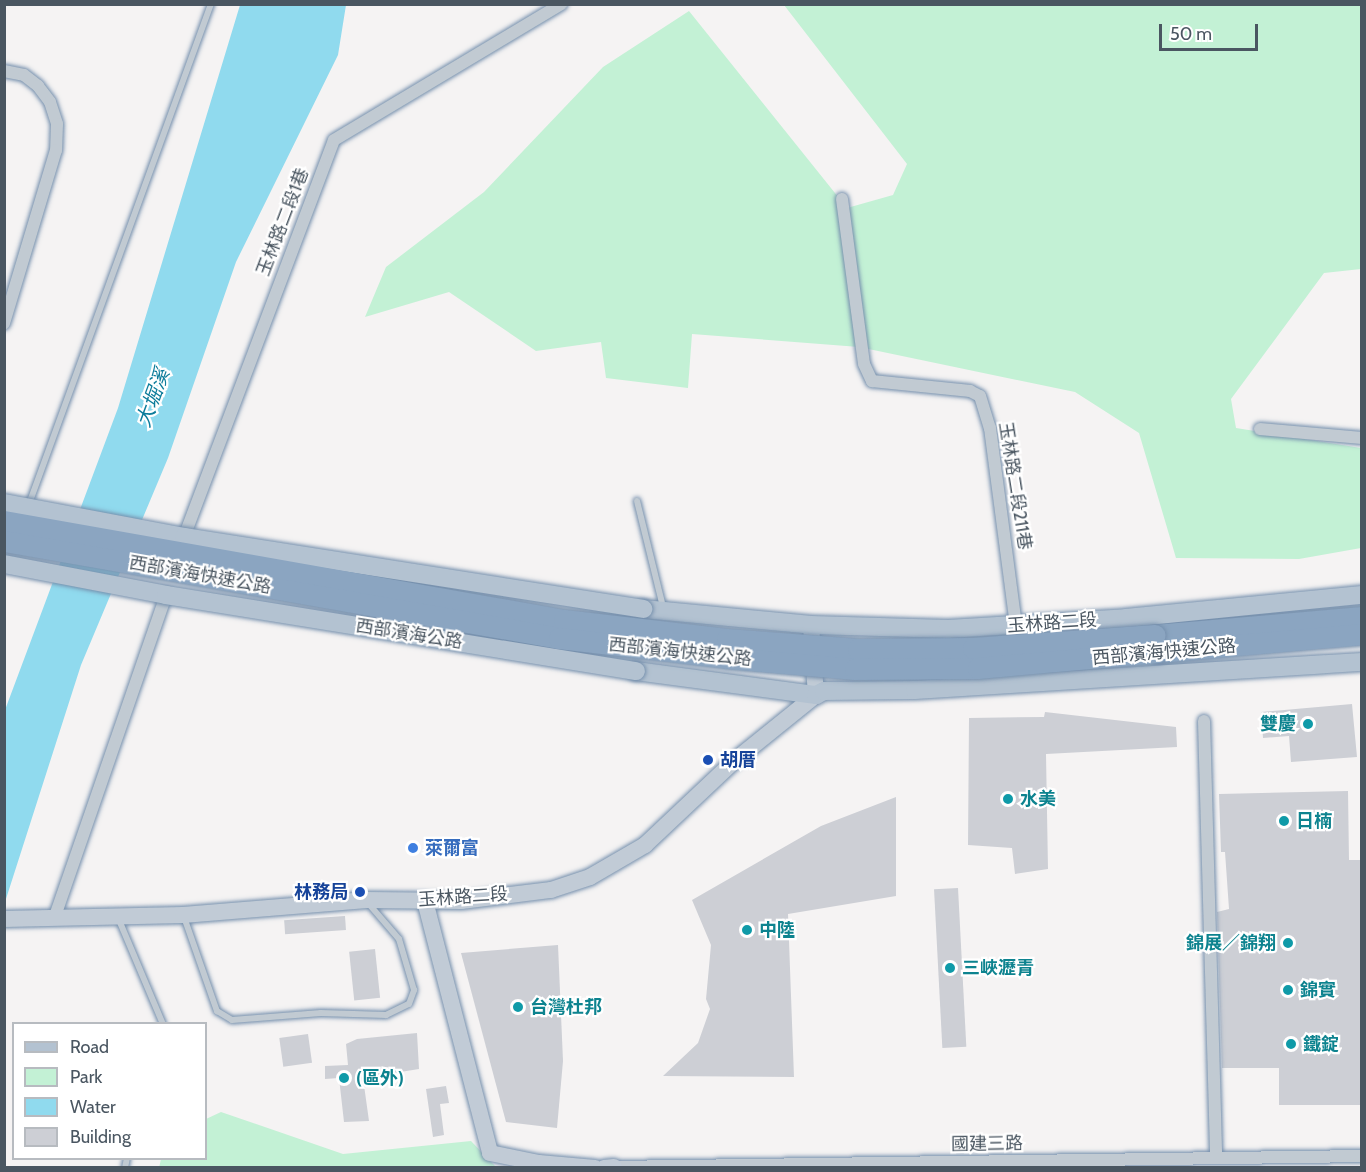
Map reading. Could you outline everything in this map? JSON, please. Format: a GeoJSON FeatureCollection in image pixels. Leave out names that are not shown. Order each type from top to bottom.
{"type":"FeatureCollection","features":[{"type":"Feature","properties":{"kind":"highway","name":"西部濱海快速公路"},"geometry":{"type":"LineString","coordinates":[[12,532],[559,638],[728,658],[855,669],[978,668],[1362,617]]}},
{"type":"Feature","properties":{"kind":"highway","name":"西部濱海快速公路"},"geometry":{"type":"LineString","coordinates":[[1156,644],[1362,634]]}},
{"type":"Feature","properties":{"kind":"main road"},"geometry":{"type":"LineString","coordinates":[[4,503],[184,537],[643,609],[811,625]]}},
{"type":"Feature","properties":{"kind":"main road","name":"西部濱海公路"},"geometry":{"type":"LineString","coordinates":[[4,564],[166,595],[636,671],[816,695]]}},
{"type":"Feature","properties":{"kind":"main road","name":"玉林路二段"},"geometry":{"type":"LineString","coordinates":[[811,625],[948,629],[1362,595]]}},
{"type":"Feature","properties":{"kind":"main road"},"geometry":{"type":"LineString","coordinates":[[816,695],[824,691],[927,690],[1362,662]]}},
{"type":"Feature","properties":{"kind":"street","name":"玉林路二段1巷"},"geometry":{"type":"LineString","coordinates":[[184,537],[334,140],[561,4]]}},
{"type":"Feature","properties":{"kind":"street"},"geometry":{"type":"LineString","coordinates":[[4,70],[24,75],[38,86],[50,102],[57,124],[56,150],[4,323]]}},
{"type":"Feature","properties":{"kind":"street","name":"玉林路二段211巷"},"geometry":{"type":"LineString","coordinates":[[842,200],[864,363],[872,381],[969,391],[980,396],[990,428],[1016,625]]}},
{"type":"Feature","properties":{"kind":"street"},"geometry":{"type":"LineString","coordinates":[[1260,429],[1362,438]]}},
{"type":"Feature","properties":{"kind":"street"},"geometry":{"type":"LineString","coordinates":[[49,916],[166,595]]}},
{"type":"Feature","properties":{"kind":"street"},"geometry":{"type":"LineString","coordinates":[[811,625],[816,695]]}},
{"type":"Feature","properties":{"kind":"street","name":"玉林路二段"},"geometry":{"type":"LineString","coordinates":[[4,919],[49,916],[183,915],[366,900],[461,901],[551,890],[590,877],[645,845],[733,762],[816,695]]}},
{"type":"Feature","properties":{"kind":"street"},"geometry":{"type":"LineString","coordinates":[[1204,721],[1216,1158]]}},
{"type":"Feature","properties":{"kind":"street"},"geometry":{"type":"LineString","coordinates":[[425,901],[490,1153],[539,1163],[595,1167]]}},
{"type":"Feature","properties":{"kind":"street","name":"國建三路"},"geometry":{"type":"LineString","coordinates":[[614,1167],[1362,1156]]}},
{"type":"Feature","properties":{"kind":"street"},"geometry":{"type":"LineString","coordinates":[[604,1167],[614,1167]]}},
{"type":"Feature","properties":{"kind":"lane"},"geometry":{"type":"LineString","coordinates":[[4,573],[12,532],[211,4]]}},
{"type":"Feature","properties":{"kind":"lane"},"geometry":{"type":"LineString","coordinates":[[637,501],[664,611]]}},
{"type":"Feature","properties":{"kind":"lane"},"geometry":{"type":"LineString","coordinates":[[687,613],[684,644],[696,645]]}},
{"type":"Feature","properties":{"kind":"lane"},"geometry":{"type":"LineString","coordinates":[[708,646],[778,652]]}},
{"type":"Feature","properties":{"kind":"lane"},"geometry":{"type":"LineString","coordinates":[[790,654],[812,657]]}},
{"type":"Feature","properties":{"kind":"lane"},"geometry":{"type":"LineString","coordinates":[[183,915],[217,1011],[232,1020],[321,1013],[386,1015],[409,1004],[414,990],[399,939],[366,900]]}},
{"type":"Feature","properties":{"kind":"lane"},"geometry":{"type":"LineString","coordinates":[[118,916],[163,1022]]}},
{"type":"Feature","properties":{"kind":"green space"},"geometry":{"type":"Polygon","coordinates":[[[784,5],[1361,5],[1361,269],[1324,273],[1231,399],[1236,428],[1361,448],[1361,548],[1299,559],[1176,558],[1139,433],[1075,392],[859,347],[692,334],[688,388],[606,378],[601,342],[536,351],[449,292],[365,317],[386,267],[484,192],[603,67],[689,11],[847,208],[893,195],[907,164],[784,5]]]}},
{"type":"Feature","properties":{"kind":"green space"},"geometry":{"type":"Polygon","coordinates":[[[221,1112],[343,1154],[471,1141],[496,1167],[159,1168],[161,1160],[207,1160],[207,1119],[221,1112]]]}},
{"type":"Feature","properties":{"kind":"water","name":"大堀溪"},"geometry":{"type":"Polygon","coordinates":[[[240,5],[346,5],[338,55],[236,262],[168,458],[81,665],[5,902],[5,710],[118,408],[240,5]]]}},
{"type":"Feature","properties":{"kind":"building","name":"雙慶"},"geometry":{"type":"Polygon","coordinates":[[[1352,704],[1357,757],[1291,762],[1289,736],[1263,738],[1261,712],[1352,704]]]}},
{"type":"Feature","properties":{"kind":"building","name":"水美"},"geometry":{"type":"Polygon","coordinates":[[[1045,712],[1176,727],[1177,747],[1046,754],[1048,869],[1015,874],[1012,848],[968,845],[969,718],[1044,717],[1045,712]]]}},
{"type":"Feature","properties":{"kind":"building"},"geometry":{"type":"Polygon","coordinates":[[[1348,791],[1349,860],[1362,860],[1362,1105],[1279,1105],[1279,1068],[1222,1068],[1217,912],[1229,909],[1225,852],[1221,852],[1219,794],[1348,791]]]}},
{"type":"Feature","properties":{"kind":"building","name":"中陸"},"geometry":{"type":"Polygon","coordinates":[[[896,797],[896,896],[788,914],[794,1077],[663,1076],[698,1043],[710,1009],[706,999],[711,945],[692,900],[821,826],[896,797]]]}},
{"type":"Feature","properties":{"kind":"building","name":"三峽瀝青"},"geometry":{"type":"Polygon","coordinates":[[[958,888],[966,1047],[942,1048],[934,889],[958,888]]]}},
{"type":"Feature","properties":{"kind":"building"},"geometry":{"type":"Polygon","coordinates":[[[345,916],[346,930],[285,934],[284,920],[345,916]]]}},
{"type":"Feature","properties":{"kind":"building","name":"台灣杜邦"},"geometry":{"type":"Polygon","coordinates":[[[558,945],[563,1061],[557,1128],[506,1122],[461,953],[558,945]]]}},
{"type":"Feature","properties":{"kind":"building"},"geometry":{"type":"Polygon","coordinates":[[[375,949],[380,998],[354,1000],[349,952],[375,949]]]}},
{"type":"Feature","properties":{"kind":"building","name":"(區外)"},"geometry":{"type":"Polygon","coordinates":[[[417,1033],[419,1069],[363,1078],[369,1121],[344,1122],[339,1078],[325,1079],[325,1066],[348,1065],[346,1044],[357,1039],[417,1033]]]}},
{"type":"Feature","properties":{"kind":"building"},"geometry":{"type":"Polygon","coordinates":[[[308,1034],[312,1063],[283,1067],[279,1038],[308,1034]]]}},
{"type":"Feature","properties":{"kind":"building"},"geometry":{"type":"Polygon","coordinates":[[[446,1086],[449,1103],[440,1104],[444,1135],[433,1137],[426,1089],[446,1086]]]}},
{"type":"Feature","properties":{"kind":"place","name":"雙慶"},"geometry":{"type":"Point","coordinates":[1308,724]}},
{"type":"Feature","properties":{"kind":"place","name":"胡厝"},"geometry":{"type":"Point","coordinates":[708,760]}},
{"type":"Feature","properties":{"kind":"place","name":"水美"},"geometry":{"type":"Point","coordinates":[1008,799]}},
{"type":"Feature","properties":{"kind":"place","name":"日楠"},"geometry":{"type":"Point","coordinates":[1284,821]}},
{"type":"Feature","properties":{"kind":"place","name":"萊爾富"},"geometry":{"type":"Point","coordinates":[413,848]}},
{"type":"Feature","properties":{"kind":"place","name":"林務局"},"geometry":{"type":"Point","coordinates":[360,892]}},
{"type":"Feature","properties":{"kind":"place","name":"中陸"},"geometry":{"type":"Point","coordinates":[747,930]}},
{"type":"Feature","properties":{"kind":"place","name":"錦展／錦翔"},"geometry":{"type":"Point","coordinates":[1288,943]}},
{"type":"Feature","properties":{"kind":"place","name":"三峽瀝青"},"geometry":{"type":"Point","coordinates":[950,968]}},
{"type":"Feature","properties":{"kind":"place","name":"錦實"},"geometry":{"type":"Point","coordinates":[1288,990]}},
{"type":"Feature","properties":{"kind":"place","name":"台灣杜邦"},"geometry":{"type":"Point","coordinates":[518,1007]}},
{"type":"Feature","properties":{"kind":"place","name":"鐵錠"},"geometry":{"type":"Point","coordinates":[1291,1044]}},
{"type":"Feature","properties":{"kind":"place","name":"(區外)"},"geometry":{"type":"Point","coordinates":[344,1078]}}]}
